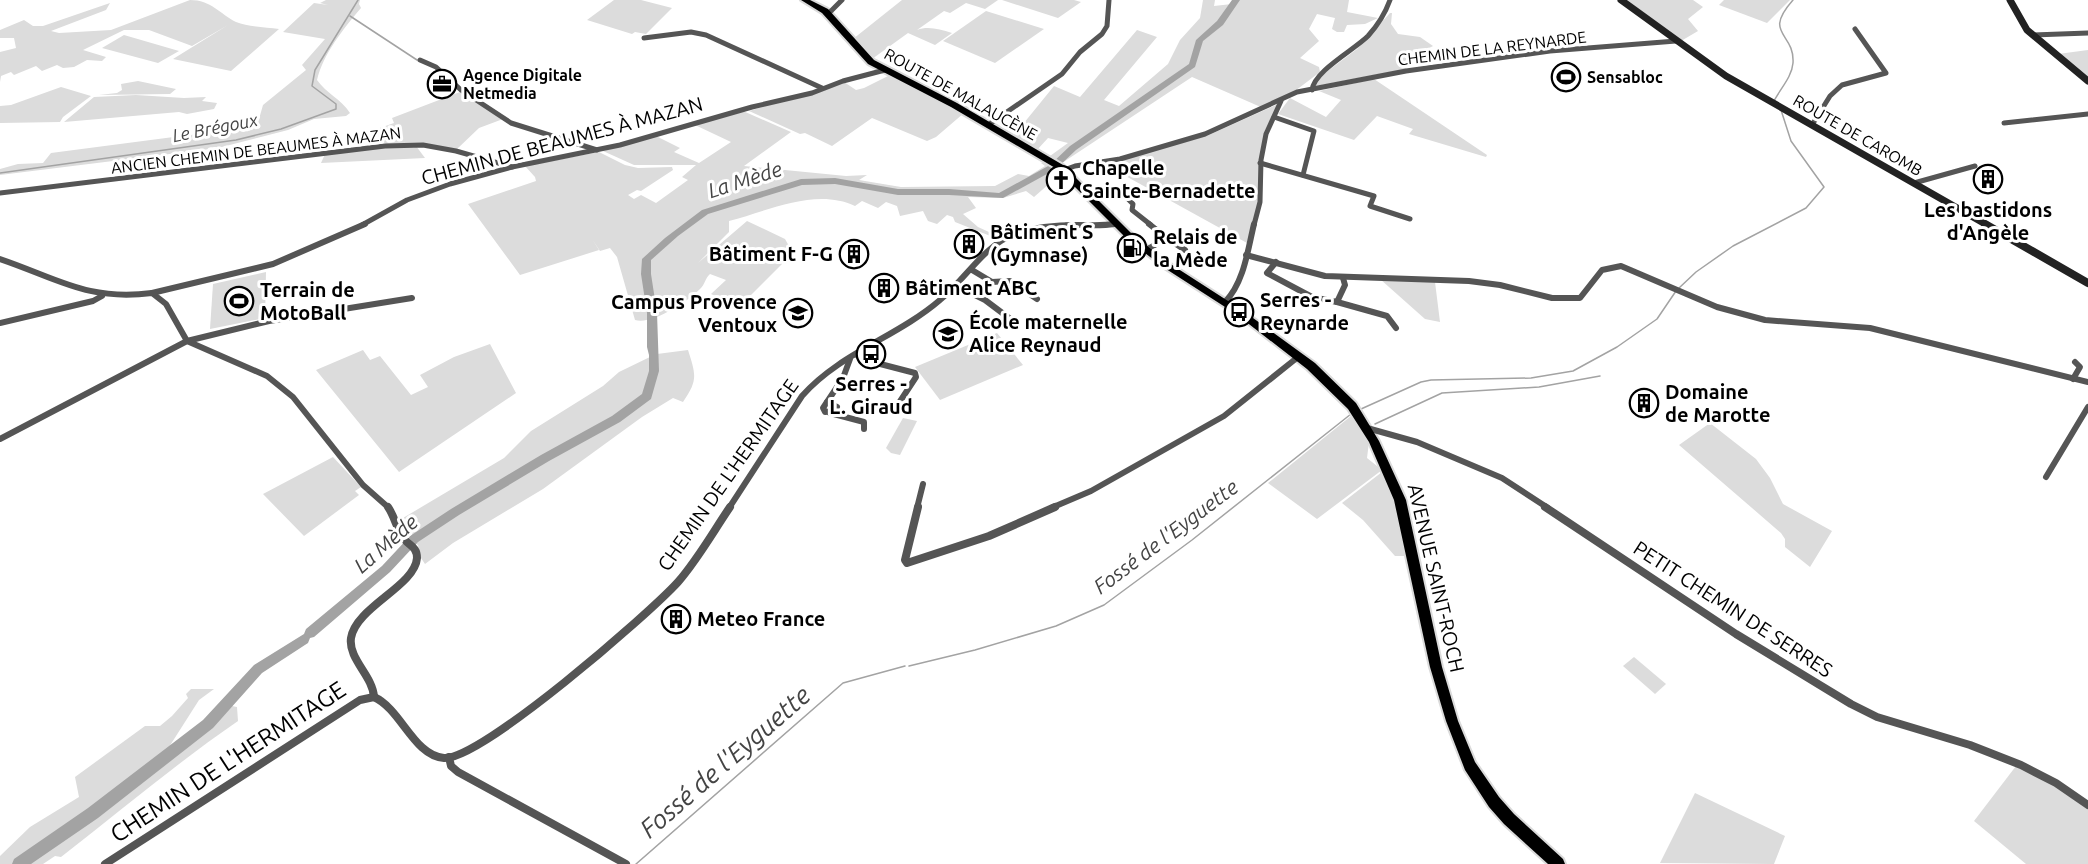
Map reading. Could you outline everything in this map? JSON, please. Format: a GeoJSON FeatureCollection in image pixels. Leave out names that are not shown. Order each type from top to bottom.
{"type":"FeatureCollection","features":[{"type":"Feature","properties":{"kind":"main road","name":"ROUTE DE MALAUCÈNE"},"geometry":{"type":"LineString","coordinates":[[805,0],[828,14],[860,52],[885,70],[988,125],[1059,167]]}},
{"type":"Feature","properties":{"kind":"main road","name":"ROUTE DE CAROMB"},"geometry":{"type":"LineString","coordinates":[[1621,0],[1705,63],[2088,283]]}},
{"type":"Feature","properties":{"kind":"main road"},"geometry":{"type":"LineString","coordinates":[[2010,0],[2023,25],[2088,81]]}},
{"type":"Feature","properties":{"kind":"main road","name":"AVENUE SAINT-ROCH"},"geometry":{"type":"LineString","coordinates":[[1059,167],[1114,224],[1146,250],[1225,302],[1298,357],[1339,392],[1367,428],[1400,500],[1436,667],[1452,721],[1470,766],[1501,811],[1558,864]]}},
{"type":"Feature","properties":{"kind":"street"},"geometry":{"type":"LineString","coordinates":[[828,14],[842,0]]}},
{"type":"Feature","properties":{"kind":"street"},"geometry":{"type":"LineString","coordinates":[[988,125],[1062,74],[1080,52],[1102,34],[1107,26],[1109,0]]}},
{"type":"Feature","properties":{"kind":"street"},"geometry":{"type":"LineString","coordinates":[[1312,90],[1316,78],[1359,44],[1379,23],[1387,12],[1390,0]]}},
{"type":"Feature","properties":{"kind":"street"},"geometry":{"type":"LineString","coordinates":[[1812,125],[1827,99],[1840,86],[1850,80],[1878,77],[1886,73],[1855,29]]}},
{"type":"Feature","properties":{"kind":"street"},"geometry":{"type":"LineString","coordinates":[[644,38],[691,32],[706,35],[822,88]]}},
{"type":"Feature","properties":{"kind":"street"},"geometry":{"type":"LineString","coordinates":[[2033,35],[2088,33]]}},
{"type":"Feature","properties":{"kind":"street","name":"CHEMIN DE LA REYNARDE"},"geometry":{"type":"LineString","coordinates":[[1059,167],[1120,159],[1205,134],[1295,93],[1406,71],[1550,51],[1676,41]]}},
{"type":"Feature","properties":{"kind":"street"},"geometry":{"type":"LineString","coordinates":[[420,60],[436,67],[461,90],[511,123],[598,150]]}},
{"type":"Feature","properties":{"kind":"street","name":"CHEMIN DE BEAUMES À MAZAN"},"geometry":{"type":"LineString","coordinates":[[102,296],[152,292],[273,264],[361,226],[422,194],[512,167],[598,150],[885,70]]}},
{"type":"Feature","properties":{"kind":"street"},"geometry":{"type":"LineString","coordinates":[[1225,302],[1233,294],[1246,255],[1260,202],[1260,163],[1266,134],[1281,101]]}},
{"type":"Feature","properties":{"kind":"street"},"geometry":{"type":"LineString","coordinates":[[2004,123],[2088,114]]}},
{"type":"Feature","properties":{"kind":"street"},"geometry":{"type":"LineString","coordinates":[[1274,117],[1314,131],[1303,175]]}},
{"type":"Feature","properties":{"kind":"street","name":"ANCIEN CHEMIN DE BEAUMES À MAZAN"},"geometry":{"type":"LineString","coordinates":[[0,193],[385,146],[423,145],[456,151],[512,167]]}},
{"type":"Feature","properties":{"kind":"street"},"geometry":{"type":"LineString","coordinates":[[1260,163],[1374,196],[1370,206],[1410,219]]}},
{"type":"Feature","properties":{"kind":"street"},"geometry":{"type":"LineString","coordinates":[[1914,183],[1976,166]]}},
{"type":"Feature","properties":{"kind":"street"},"geometry":{"type":"LineString","coordinates":[[1120,191],[1133,204],[1132,210],[1185,250]]}},
{"type":"Feature","properties":{"kind":"street","name":"CHEMIN DE L'HERMITAGE"},"geometry":{"type":"LineString","coordinates":[[449,757],[528,711],[581,669],[665,595],[699,554],[808,388],[822,376],[920,316],[957,286],[996,243],[1011,235],[1062,226],[1114,224]]}},
{"type":"Feature","properties":{"kind":"street"},"geometry":{"type":"LineString","coordinates":[[1146,250],[1167,238]]}},
{"type":"Feature","properties":{"kind":"street"},"geometry":{"type":"LineString","coordinates":[[1246,255],[1318,275],[1343,278],[1405,278],[1490,283],[1542,297],[1577,301],[1584,296],[1599,271],[1608,267],[1621,266],[1717,307],[1765,321],[1870,328],[2088,382]]}},
{"type":"Feature","properties":{"kind":"street"},"geometry":{"type":"LineString","coordinates":[[0,259],[88,293],[102,296]]}},
{"type":"Feature","properties":{"kind":"street"},"geometry":{"type":"LineString","coordinates":[[1276,262],[1267,273],[1312,297],[1387,316],[1396,328]]}},
{"type":"Feature","properties":{"kind":"street"},"geometry":{"type":"LineString","coordinates":[[972,270],[988,281],[1010,281],[1037,299]]}},
{"type":"Feature","properties":{"kind":"street"},"geometry":{"type":"LineString","coordinates":[[1337,302],[1345,285],[1343,278]]}},
{"type":"Feature","properties":{"kind":"street"},"geometry":{"type":"LineString","coordinates":[[957,286],[985,300],[1013,321]]}},
{"type":"Feature","properties":{"kind":"street"},"geometry":{"type":"LineString","coordinates":[[152,292],[154,297],[166,304],[187,341],[267,376],[293,397],[363,485],[390,510],[404,539],[415,548],[417,558],[412,569],[375,605],[357,625],[351,636],[352,649],[373,687],[374,697],[380,699],[388,707],[420,745],[433,755],[449,757],[451,766],[458,772],[626,864]]}},
{"type":"Feature","properties":{"kind":"street"},"geometry":{"type":"LineString","coordinates":[[0,323],[93,301],[102,296]]}},
{"type":"Feature","properties":{"kind":"street"},"geometry":{"type":"LineString","coordinates":[[0,439],[187,341],[269,321],[412,298]]}},
{"type":"Feature","properties":{"kind":"street"},"geometry":{"type":"LineString","coordinates":[[867,360],[871,354],[869,348]]}},
{"type":"Feature","properties":{"kind":"street"},"geometry":{"type":"LineString","coordinates":[[864,429],[864,422],[823,410],[853,357],[916,375],[897,406]]}},
{"type":"Feature","properties":{"kind":"street"},"geometry":{"type":"LineString","coordinates":[[923,484],[905,560],[907,563],[989,536],[1091,491],[1224,416],[1298,357]]}},
{"type":"Feature","properties":{"kind":"street"},"geometry":{"type":"LineString","coordinates":[[2073,379],[2080,367],[2075,362]]}},
{"type":"Feature","properties":{"kind":"street"},"geometry":{"type":"LineString","coordinates":[[2046,477],[2088,407]]}},
{"type":"Feature","properties":{"kind":"street","name":"PETIT CHEMIN DE SERRES"},"geometry":{"type":"LineString","coordinates":[[1367,428],[1417,442],[1502,478],[1736,634],[1851,704],[1877,717],[1970,745],[2021,765],[2056,783],[2088,805]]}},
{"type":"Feature","properties":{"kind":"street","name":"CHEMIN DE L'HERMITAGE"},"geometry":{"type":"LineString","coordinates":[[105,864],[356,703],[374,697]]}},
{"type":"Feature","properties":{"kind":"shaded area"},"geometry":{"type":"Polygon","coordinates":[[[190,0],[204,2],[241,24],[279,29],[231,71],[173,59],[228,25],[192,46],[149,30],[124,30],[83,50],[106,57],[102,61],[87,60],[74,67],[63,68],[57,65],[42,71],[36,66],[14,75],[11,72],[1,76],[0,82],[0,52],[16,48],[14,38],[0,38],[0,30],[24,20],[33,26],[43,26],[110,3],[106,10],[51,31],[59,33],[111,30],[190,0]]]}},
{"type":"Feature","properties":{"kind":"shaded area"},"geometry":{"type":"Polygon","coordinates":[[[326,0],[360,0],[361,8],[329,51],[317,80],[346,108],[350,113],[346,116],[314,119],[288,130],[218,148],[0,175],[0,169],[18,164],[43,163],[51,153],[257,126],[263,105],[306,70],[302,65],[325,39],[283,32],[314,3],[328,5],[320,3],[326,0]]]}},
{"type":"Feature","properties":{"kind":"shaded area"},"geometry":{"type":"Polygon","coordinates":[[[614,0],[641,0],[672,8],[646,34],[635,32],[632,34],[587,20],[614,0]]]}},
{"type":"Feature","properties":{"kind":"shaded area"},"geometry":{"type":"Polygon","coordinates":[[[902,0],[998,0],[985,9],[966,3],[950,13],[944,11],[917,30],[934,28],[952,33],[935,45],[908,33],[872,59],[853,39],[902,0]]]}},
{"type":"Feature","properties":{"kind":"shaded area"},"geometry":{"type":"Polygon","coordinates":[[[1002,0],[1074,0],[1081,2],[1058,18],[1002,0]]]}},
{"type":"Feature","properties":{"kind":"shaded area"},"geometry":{"type":"Polygon","coordinates":[[[1203,0],[1215,0],[1214,6],[1232,4],[1233,0],[1349,0],[1347,12],[1378,18],[1365,24],[1347,25],[1344,32],[1337,32],[1332,29],[1335,18],[1317,14],[1309,29],[1319,41],[1300,58],[1319,67],[1320,72],[1295,91],[1263,108],[1192,77],[1062,163],[1050,156],[1068,143],[1048,138],[1037,150],[1020,140],[1015,134],[1054,86],[1080,97],[1137,30],[1157,37],[1104,100],[1119,106],[1168,64],[1180,40],[1200,18],[1203,0]]]}},
{"type":"Feature","properties":{"kind":"shaded area"},"geometry":{"type":"Polygon","coordinates":[[[1627,0],[1693,0],[1703,7],[1688,19],[1698,31],[1681,41],[1627,0]]]}},
{"type":"Feature","properties":{"kind":"shaded area"},"geometry":{"type":"Polygon","coordinates":[[[1724,0],[1790,0],[1767,23],[1719,5],[1724,0]]]}},
{"type":"Feature","properties":{"kind":"shaded area"},"geometry":{"type":"Polygon","coordinates":[[[986,11],[1044,29],[995,63],[943,41],[986,11]]]}},
{"type":"Feature","properties":{"kind":"shaded area"},"geometry":{"type":"Polygon","coordinates":[[[1392,13],[1391,24],[1398,34],[1420,37],[1433,46],[1409,59],[1406,69],[1316,86],[1317,79],[1357,49],[1392,13]]]}},
{"type":"Feature","properties":{"kind":"shaded area"},"geometry":{"type":"Polygon","coordinates":[[[124,35],[179,51],[158,63],[102,48],[124,35]]]}},
{"type":"Feature","properties":{"kind":"shaded area"},"geometry":{"type":"Polygon","coordinates":[[[2088,50],[2088,79],[2058,54],[2088,50]]]}},
{"type":"Feature","properties":{"kind":"shaded area"},"geometry":{"type":"Polygon","coordinates":[[[890,75],[964,113],[936,137],[927,141],[872,118],[832,146],[749,111],[844,82],[856,90],[864,88],[890,75]]]}},
{"type":"Feature","properties":{"kind":"shaded area"},"geometry":{"type":"Polygon","coordinates":[[[1374,79],[1487,155],[1486,157],[1409,134],[1413,129],[1377,116],[1354,140],[1278,114],[1290,98],[1326,117],[1341,100],[1319,91],[1374,79]]]}},
{"type":"Feature","properties":{"kind":"shaded area"},"geometry":{"type":"Polygon","coordinates":[[[138,81],[176,89],[170,94],[99,95],[117,93],[122,90],[121,84],[138,81]]]}},
{"type":"Feature","properties":{"kind":"shaded area"},"geometry":{"type":"Polygon","coordinates":[[[61,87],[91,96],[63,117],[60,122],[0,123],[0,106],[11,105],[61,87]]]}},
{"type":"Feature","properties":{"kind":"shaded area"},"geometry":{"type":"Polygon","coordinates":[[[460,92],[503,119],[479,128],[457,149],[386,144],[377,137],[379,135],[377,129],[394,123],[392,118],[460,92]]]}},
{"type":"Feature","properties":{"kind":"shaded area"},"geometry":{"type":"Polygon","coordinates":[[[136,95],[206,97],[202,101],[217,103],[214,109],[187,114],[179,112],[64,122],[94,97],[136,95]]]}},
{"type":"Feature","properties":{"kind":"shaded area"},"geometry":{"type":"Polygon","coordinates":[[[1278,104],[1265,130],[1259,202],[1247,243],[1122,174],[1134,166],[1122,160],[1209,135],[1278,104]]]}},
{"type":"Feature","properties":{"kind":"shaded area"},"geometry":{"type":"Polygon","coordinates":[[[743,111],[791,132],[744,166],[846,176],[867,175],[859,180],[901,187],[995,186],[1018,174],[1029,176],[1045,166],[1041,163],[1046,161],[1059,171],[1058,176],[1034,197],[1026,191],[1003,198],[968,197],[976,208],[963,214],[978,227],[1000,237],[998,239],[955,222],[953,217],[947,215],[937,224],[928,221],[923,211],[900,216],[897,206],[886,202],[878,208],[862,201],[855,206],[840,201],[808,200],[729,221],[729,232],[698,263],[747,221],[785,239],[793,253],[739,307],[711,294],[726,280],[710,274],[702,287],[687,300],[660,316],[642,321],[635,320],[617,257],[610,248],[600,251],[592,239],[599,250],[520,275],[468,204],[536,181],[525,166],[599,152],[625,165],[638,168],[672,167],[673,170],[641,191],[637,190],[628,195],[634,199],[641,195],[656,203],[688,180],[682,177],[696,165],[634,165],[603,151],[656,136],[680,148],[674,152],[699,163],[731,142],[695,125],[743,111]]]}},
{"type":"Feature","properties":{"kind":"shaded area"},"geometry":{"type":"Polygon","coordinates":[[[416,146],[425,158],[321,163],[326,152],[416,146]]]}},
{"type":"Feature","properties":{"kind":"shaded area","name":"Terrain de MotoBall"},"geometry":{"type":"Polygon","coordinates":[[[266,272],[265,318],[210,329],[213,284],[266,272]]]}},
{"type":"Feature","properties":{"kind":"shaded area"},"geometry":{"type":"Polygon","coordinates":[[[1380,279],[1435,282],[1440,322],[1425,319],[1380,279]]]}},
{"type":"Feature","properties":{"kind":"shaded area"},"geometry":{"type":"Polygon","coordinates":[[[997,333],[1023,365],[940,400],[915,367],[997,333]]]}},
{"type":"Feature","properties":{"kind":"shaded area"},"geometry":{"type":"Polygon","coordinates":[[[490,344],[516,393],[399,472],[316,370],[363,350],[370,360],[380,356],[411,395],[428,387],[420,375],[454,357],[490,344]]]}},
{"type":"Feature","properties":{"kind":"shaded area"},"geometry":{"type":"Polygon","coordinates":[[[688,350],[694,377],[683,402],[673,398],[642,417],[543,489],[453,543],[425,564],[418,545],[415,543],[418,539],[516,476],[626,415],[648,397],[654,388],[657,354],[688,350]]]}},
{"type":"Feature","properties":{"kind":"shaded area"},"geometry":{"type":"Polygon","coordinates":[[[652,356],[652,372],[645,395],[615,418],[541,458],[412,539],[407,536],[403,518],[504,458],[531,431],[603,386],[619,372],[652,356]]]}},
{"type":"Feature","properties":{"kind":"shaded area"},"geometry":{"type":"Polygon","coordinates":[[[1351,416],[1369,442],[1367,458],[1382,470],[1317,519],[1268,483],[1351,416]]]}},
{"type":"Feature","properties":{"kind":"shaded area"},"geometry":{"type":"Polygon","coordinates":[[[903,418],[917,421],[900,455],[891,453],[886,448],[903,418]]]}},
{"type":"Feature","properties":{"kind":"shaded area"},"geometry":{"type":"Polygon","coordinates":[[[1710,423],[1756,459],[1770,478],[1783,504],[1832,531],[1810,567],[1785,547],[1785,539],[1781,533],[1679,445],[1710,423]]]}},
{"type":"Feature","properties":{"kind":"shaded area"},"geometry":{"type":"Polygon","coordinates":[[[333,457],[361,487],[355,491],[359,495],[304,536],[263,494],[333,457]]]}},
{"type":"Feature","properties":{"kind":"shaded area"},"geometry":{"type":"Polygon","coordinates":[[[1382,472],[1395,505],[1406,556],[1395,556],[1363,520],[1342,503],[1382,472]]]}},
{"type":"Feature","properties":{"kind":"shaded area"},"geometry":{"type":"Polygon","coordinates":[[[1634,657],[1666,684],[1655,694],[1623,666],[1634,657]]]}},
{"type":"Feature","properties":{"kind":"shaded area"},"geometry":{"type":"Polygon","coordinates":[[[191,689],[214,689],[199,700],[162,758],[208,724],[227,705],[237,707],[238,721],[171,770],[61,857],[55,856],[43,864],[0,864],[0,856],[30,827],[79,797],[75,777],[145,726],[160,726],[188,698],[186,694],[191,689]]]}},
{"type":"Feature","properties":{"kind":"shaded area"},"geometry":{"type":"Polygon","coordinates":[[[2016,766],[2045,779],[2088,808],[2088,864],[2026,864],[1974,821],[2016,766]]]}},
{"type":"Feature","properties":{"kind":"shaded area"},"geometry":{"type":"Polygon","coordinates":[[[1695,793],[1785,836],[1774,864],[1660,863],[1695,793]]]}},
{"type":"Feature","properties":{"kind":"waterway","name":"Le Brégoux"},"geometry":{"type":"LineString","coordinates":[[0,173],[236,140],[281,129],[336,109],[336,104],[312,86],[315,70],[358,0]]}},
{"type":"Feature","properties":{"kind":"waterway","name":"La Mède"},"geometry":{"type":"LineString","coordinates":[[310,633],[386,569],[414,539],[545,458],[616,419],[647,396],[654,371],[652,313],[646,274],[647,259],[705,212],[801,182],[835,181],[898,192],[949,192],[1000,196],[1053,167],[1073,148],[1192,65],[1200,40],[1220,23],[1236,0]]}},
{"type":"Feature","properties":{"kind":"waterway","name":"Fossé de l'Eyguette"},"geometry":{"type":"LineString","coordinates":[[1774,101],[1788,78],[1793,63],[1792,53],[1780,27],[1784,11],[1793,0]]}},
{"type":"Feature","properties":{"kind":"waterway"},"geometry":{"type":"LineString","coordinates":[[350,16],[417,60]]}},
{"type":"Feature","properties":{"kind":"waterway","name":"Fossé de l'Eyguette"},"geometry":{"type":"LineString","coordinates":[[1679,288],[1696,272],[1733,246],[1806,208],[1824,187],[1791,141],[1781,110]]}},
{"type":"Feature","properties":{"kind":"waterway","name":"Fossé de l'Eyguette"},"geometry":{"type":"LineString","coordinates":[[1361,409],[1421,382],[1431,380],[1531,378],[1573,371],[1617,347],[1657,319],[1676,291]]}},
{"type":"Feature","properties":{"kind":"waterway"},"geometry":{"type":"LineString","coordinates":[[1375,424],[1442,393],[1539,387],[1600,376]]}},
{"type":"Feature","properties":{"kind":"waterway","name":"Fossé de l'Eyguette"},"geometry":{"type":"LineString","coordinates":[[909,666],[975,650],[1056,626],[1104,605],[1192,540],[1351,414]]}},
{"type":"Feature","properties":{"kind":"waterway","name":"La Mède"},"geometry":{"type":"LineString","coordinates":[[19,864],[93,813],[208,724],[258,669],[304,639]]}},
{"type":"Feature","properties":{"kind":"waterway","name":"Fossé de l'Eyguette"},"geometry":{"type":"LineString","coordinates":[[636,864],[843,683],[905,666]]}},
{"type":"Feature","properties":{"kind":"place","name":"Sensabloc"},"geometry":{"type":"Point","coordinates":[1566,77]}},
{"type":"Feature","properties":{"kind":"place","name":"Agence Digitale Netmedia"},"geometry":{"type":"Point","coordinates":[442,84]}},
{"type":"Feature","properties":{"kind":"place","name":"Les bastidons d'Angèle"},"geometry":{"type":"Point","coordinates":[1988,179]}},
{"type":"Feature","properties":{"kind":"place","name":"Chapelle Sainte-Bernadette"},"geometry":{"type":"Point","coordinates":[1061,180]}},
{"type":"Feature","properties":{"kind":"place","name":"Bâtiment S (Gymnase)"},"geometry":{"type":"Point","coordinates":[969,244]}},
{"type":"Feature","properties":{"kind":"place","name":"Relais de la Mède"},"geometry":{"type":"Point","coordinates":[1132,248]}},
{"type":"Feature","properties":{"kind":"place","name":"Bâtiment F-G"},"geometry":{"type":"Point","coordinates":[854,254]}},
{"type":"Feature","properties":{"kind":"place","name":"Bâtiment ABC"},"geometry":{"type":"Point","coordinates":[884,288]}},
{"type":"Feature","properties":{"kind":"place","name":"Terrain de MotoBall"},"geometry":{"type":"Point","coordinates":[239,301]}},
{"type":"Feature","properties":{"kind":"place","name":"Serres - Reynarde"},"geometry":{"type":"Point","coordinates":[1239,312]}},
{"type":"Feature","properties":{"kind":"place","name":"Campus Provence Ventoux"},"geometry":{"type":"Point","coordinates":[798,313]}},
{"type":"Feature","properties":{"kind":"place","name":"École maternelle Alice Reynaud"},"geometry":{"type":"Point","coordinates":[948,334]}},
{"type":"Feature","properties":{"kind":"place","name":"Serres - L. Giraud"},"geometry":{"type":"Point","coordinates":[871,354]}},
{"type":"Feature","properties":{"kind":"place","name":"Domaine de Marotte"},"geometry":{"type":"Point","coordinates":[1644,403]}},
{"type":"Feature","properties":{"kind":"place","name":"Meteo France"},"geometry":{"type":"Point","coordinates":[676,619]}}]}
